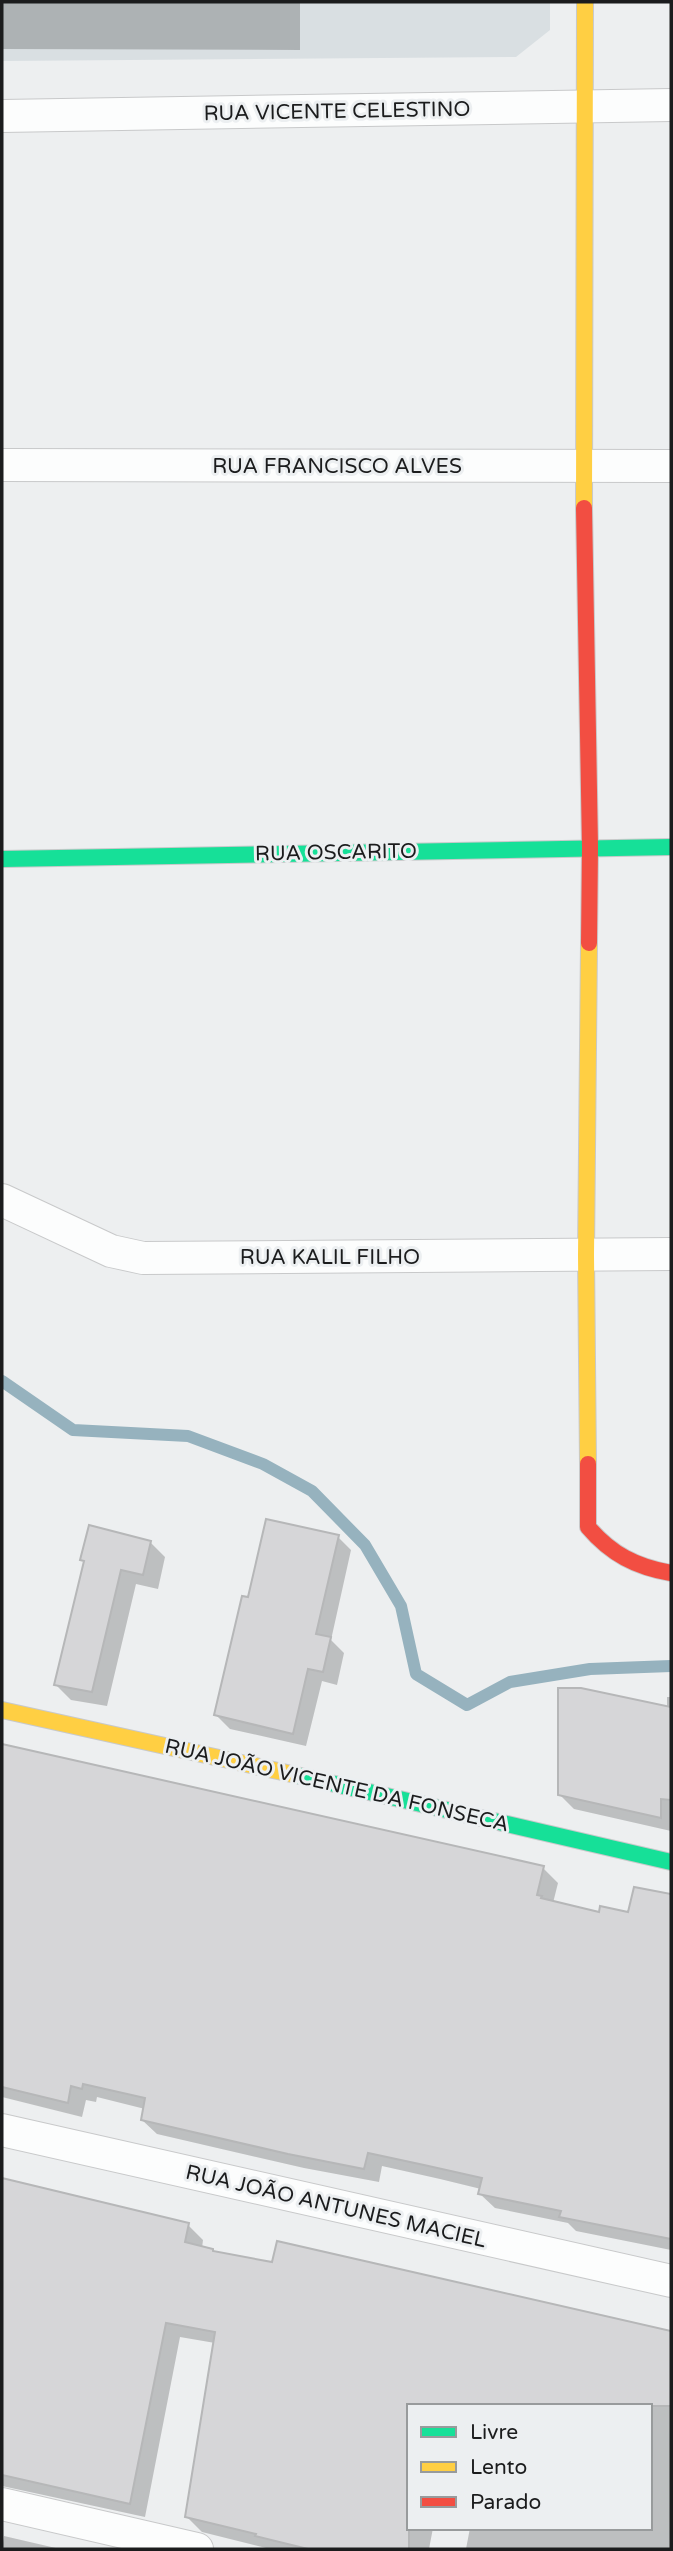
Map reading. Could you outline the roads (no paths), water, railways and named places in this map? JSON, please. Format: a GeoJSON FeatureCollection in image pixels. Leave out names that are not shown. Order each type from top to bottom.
{"type":"FeatureCollection","features":[{"type":"Feature","properties":{"kind":"street"},"geometry":{"type":"LineString","coordinates":[[585,2],[583,467],[590,847],[586,1255],[588,1527],[612,1553],[624,1560],[649,1570],[671,1573]]}},
{"type":"Feature","properties":{"kind":"street","name":"RUA VICENTE CELESTINO"},"geometry":{"type":"LineString","coordinates":[[2,116],[671,105]]}},
{"type":"Feature","properties":{"kind":"street","name":"RUA FRANCISCO ALVES"},"geometry":{"type":"LineString","coordinates":[[2,465],[671,466]]}},
{"type":"Feature","properties":{"kind":"street","name":"RUA OSCARITO"},"geometry":{"type":"LineString","coordinates":[[2,859],[671,847]]}},
{"type":"Feature","properties":{"kind":"street","name":"RUA KALIL FILHO"},"geometry":{"type":"LineString","coordinates":[[2,1200],[111,1251],[143,1258],[671,1254]]}},
{"type":"Feature","properties":{"kind":"street","name":"RUA JOÃO VICENTE DA FONSECA"},"geometry":{"type":"LineString","coordinates":[[2,1710],[396,1797],[671,1862]]}},
{"type":"Feature","properties":{"kind":"street","name":"RUA JOÃO ANTUNES MACIEL"},"geometry":{"type":"LineString","coordinates":[[2,2130],[671,2281]]}},
{"type":"Feature","properties":{"kind":"street"},"geometry":{"type":"LineString","coordinates":[[2,2504],[197,2549]]}},
{"type":"Feature","properties":{"kind":"waterway"},"geometry":{"type":"LineString","coordinates":[[2,1381],[73,1430],[188,1436],[263,1464],[312,1491],[365,1545],[401,1606],[416,1674],[467,1705],[510,1682],[590,1669],[671,1666]]}}]}
